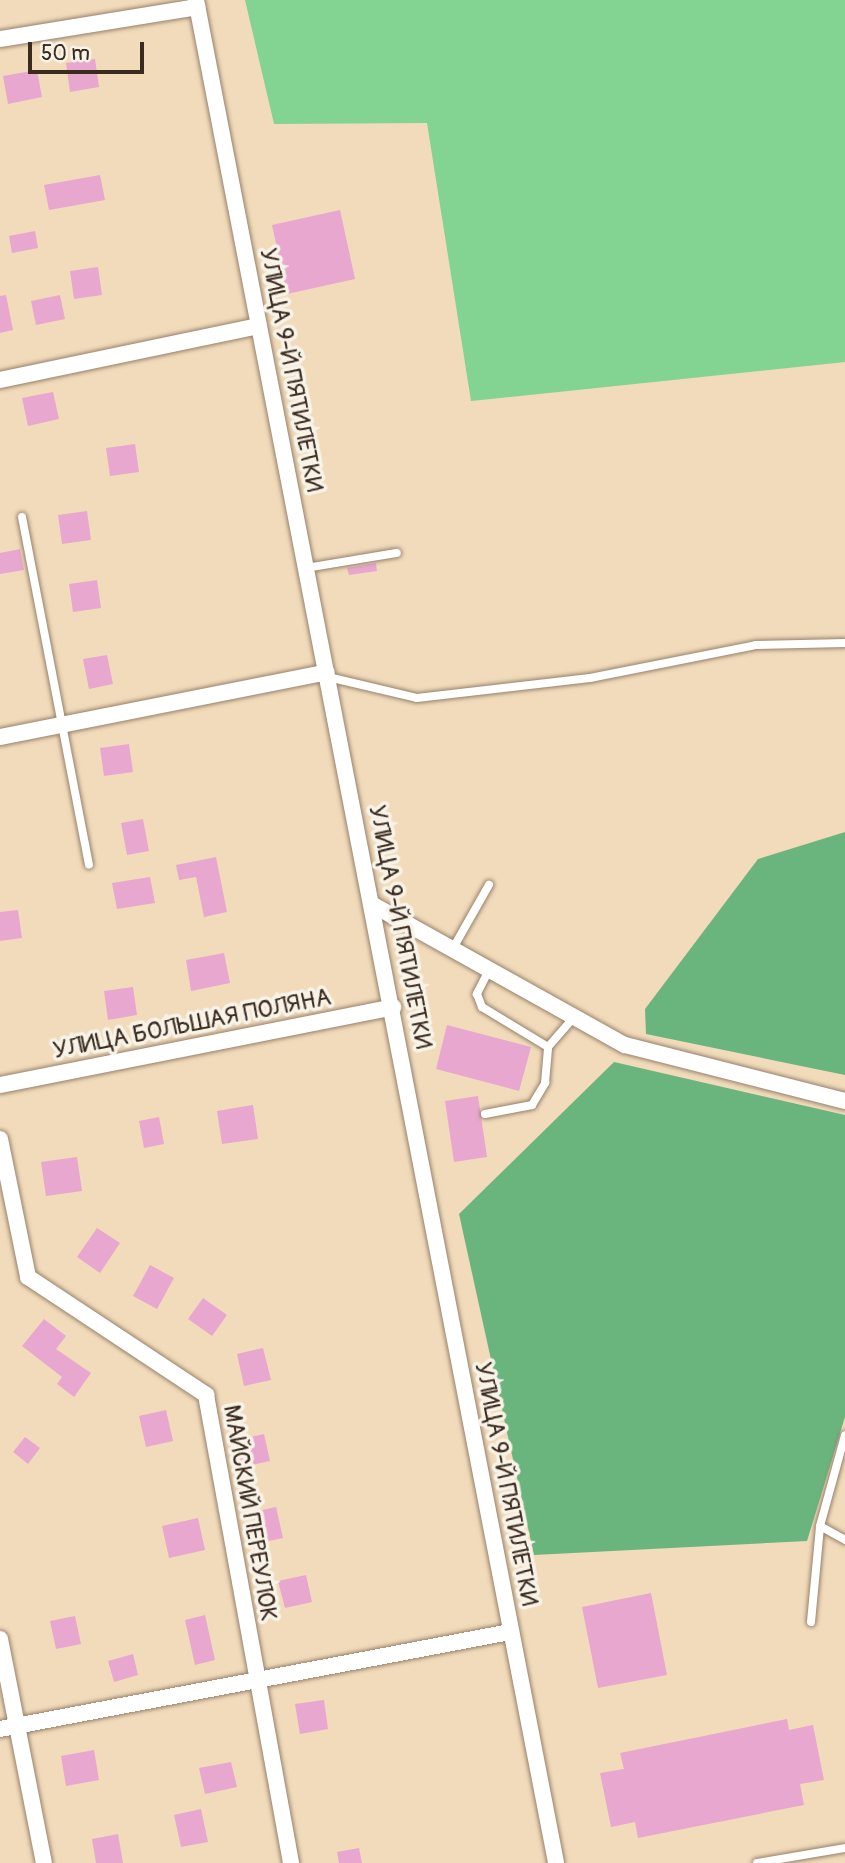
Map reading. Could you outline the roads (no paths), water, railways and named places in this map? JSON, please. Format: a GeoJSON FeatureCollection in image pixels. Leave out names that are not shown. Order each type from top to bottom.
{"type":"FeatureCollection","features":[{"type":"Feature","properties":{"kind":"street"},"geometry":{"type":"LineString","coordinates":[[0,39],[196,3]]}},
{"type":"Feature","properties":{"kind":"street","name":"УЛИЦА 9-Й ПЯТИЛЕТКИ"},"geometry":{"type":"LineString","coordinates":[[196,3],[393,1007],[556,1863]]}},
{"type":"Feature","properties":{"kind":"street"},"geometry":{"type":"LineString","coordinates":[[0,380],[258,326]]}},
{"type":"Feature","properties":{"kind":"street"},"geometry":{"type":"LineString","coordinates":[[0,737],[327,674]]}},
{"type":"Feature","properties":{"kind":"street"},"geometry":{"type":"LineString","coordinates":[[373,905],[488,972],[625,1045],[845,1101]]}},
{"type":"Feature","properties":{"kind":"street","name":"УЛИЦА БОЛЬШАЯ ПОЛЯНА"},"geometry":{"type":"LineString","coordinates":[[0,1085],[393,1007]]}},
{"type":"Feature","properties":{"kind":"street","name":"МАЙСКИЙ ПЕРЕУЛОК"},"geometry":{"type":"LineString","coordinates":[[0,1139],[28,1277],[206,1395],[255,1679],[291,1863]]}},
{"type":"Feature","properties":{"kind":"street"},"geometry":{"type":"LineString","coordinates":[[0,1729],[510,1632]]}},
{"type":"Feature","properties":{"kind":"street"},"geometry":{"type":"LineString","coordinates":[[0,1639],[44,1863]]}},
{"type":"Feature","properties":{"kind":"lane"},"geometry":{"type":"LineString","coordinates":[[22,517],[89,865]]}},
{"type":"Feature","properties":{"kind":"lane"},"geometry":{"type":"LineString","coordinates":[[306,568],[397,553]]}},
{"type":"Feature","properties":{"kind":"lane"},"geometry":{"type":"LineString","coordinates":[[327,674],[416,698],[590,677],[757,645],[845,643]]}},
{"type":"Feature","properties":{"kind":"lane"},"geometry":{"type":"LineString","coordinates":[[452,951],[489,885]]}},
{"type":"Feature","properties":{"kind":"lane"},"geometry":{"type":"LineString","coordinates":[[488,972],[477,995],[482,1007],[548,1047]]}},
{"type":"Feature","properties":{"kind":"lane"},"geometry":{"type":"LineString","coordinates":[[485,1114],[532,1105],[545,1083],[548,1047],[573,1018]]}},
{"type":"Feature","properties":{"kind":"lane"},"geometry":{"type":"LineString","coordinates":[[811,1622],[820,1526],[845,1435]]}},
{"type":"Feature","properties":{"kind":"lane"},"geometry":{"type":"LineString","coordinates":[[820,1526],[845,1540]]}},
{"type":"Feature","properties":{"kind":"lane"},"geometry":{"type":"LineString","coordinates":[[757,1863],[845,1848]]}}]}
